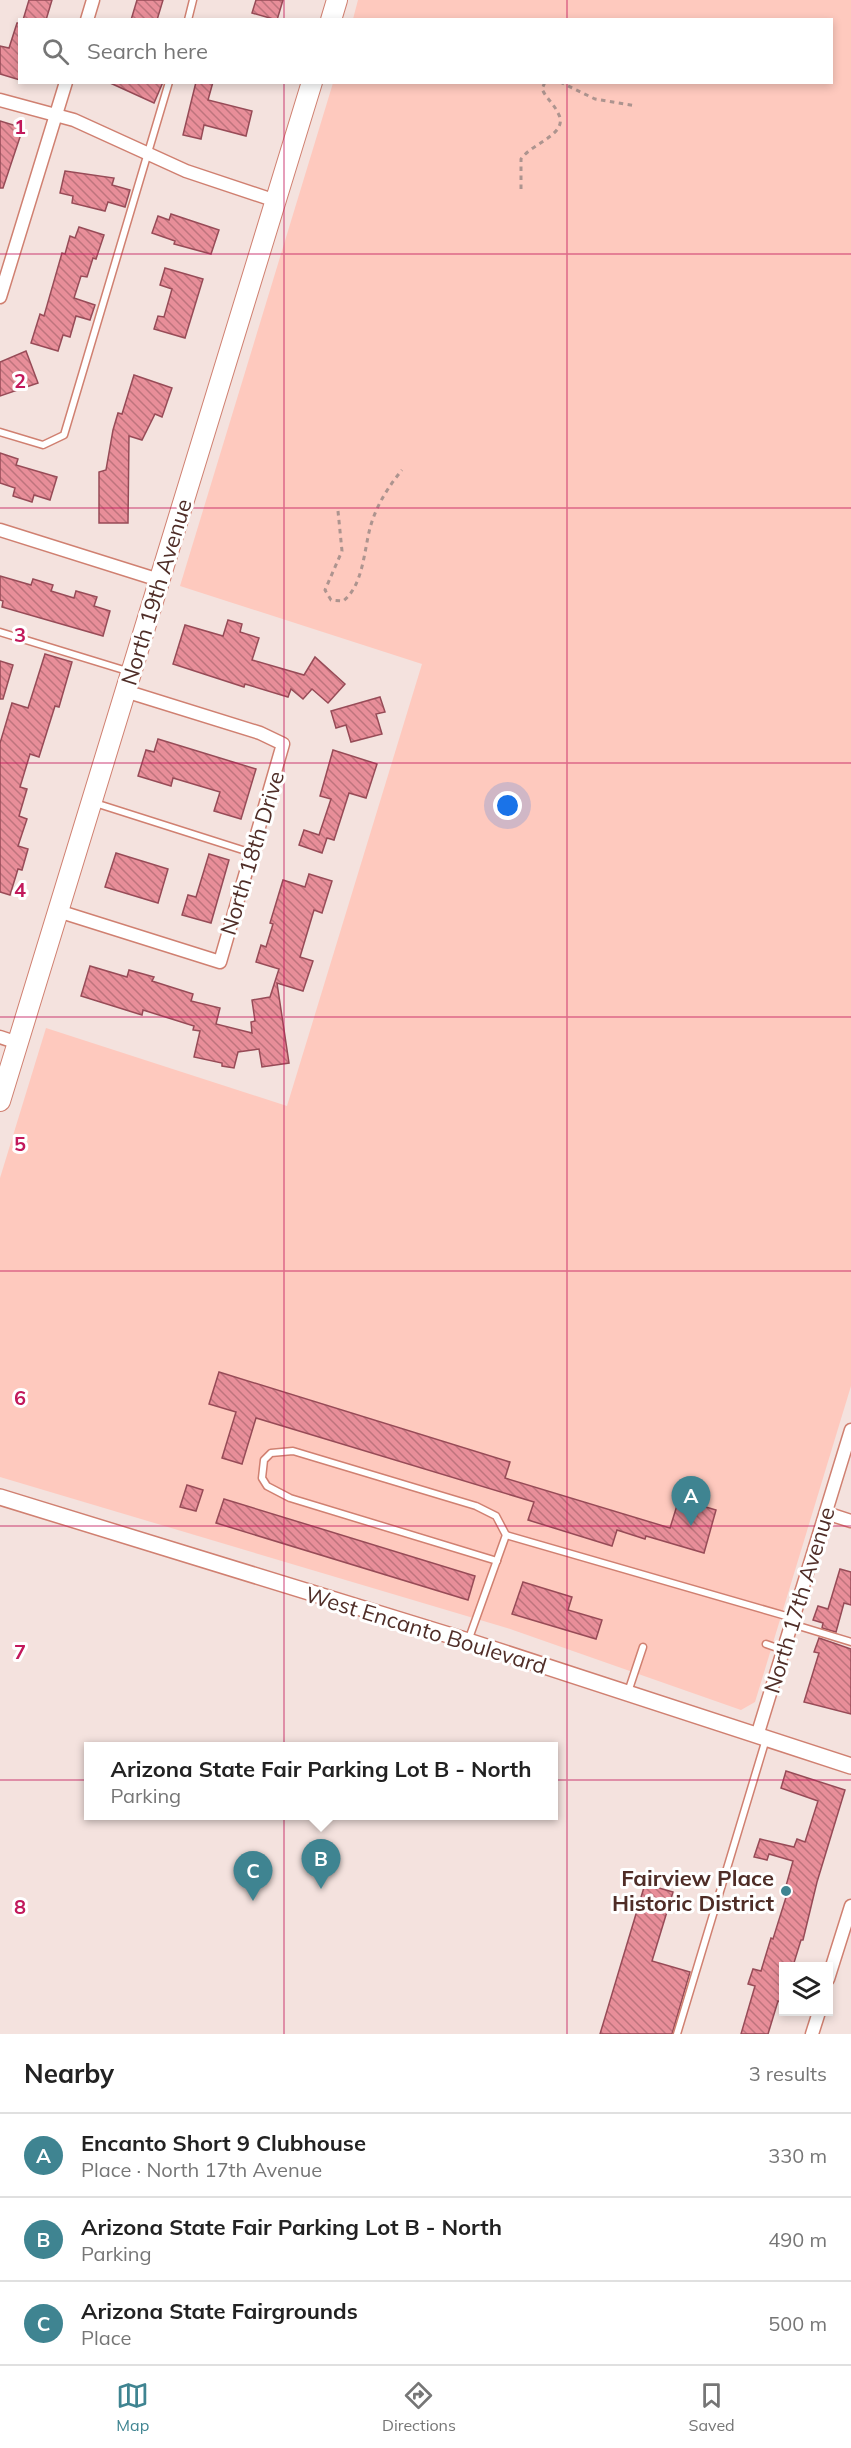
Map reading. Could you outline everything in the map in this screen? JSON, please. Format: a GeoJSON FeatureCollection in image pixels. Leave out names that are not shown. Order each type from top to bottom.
{"type":"FeatureCollection","features":[{"type":"Feature","properties":{"kind":"main road"},"geometry":{"type":"LineString","coordinates":[[332,18],[337,0]]}},
{"type":"Feature","properties":{"kind":"main road","name":"North 19th Avenue"},"geometry":{"type":"LineString","coordinates":[[0,1101],[9,1040],[58,911],[311,84]]}},
{"type":"Feature","properties":{"kind":"street"},"geometry":{"type":"LineString","coordinates":[[88,18],[93,0]]}},
{"type":"Feature","properties":{"kind":"street"},"geometry":{"type":"LineString","coordinates":[[0,297],[65,84]]}},
{"type":"Feature","properties":{"kind":"street"},"geometry":{"type":"LineString","coordinates":[[0,100],[56,114],[105,133],[147,155],[186,171],[276,201]]}},
{"type":"Feature","properties":{"kind":"street"},"geometry":{"type":"LineString","coordinates":[[0,530],[159,580]]}},
{"type":"Feature","properties":{"kind":"street","name":"North 18th Drive"},"geometry":{"type":"LineString","coordinates":[[58,911],[220,962],[283,744],[128,681]]}},
{"type":"Feature","properties":{"kind":"street","name":"North 17th Avenue"},"geometry":{"type":"LineString","coordinates":[[762,1737],[783,1650],[851,1430]]}},
{"type":"Feature","properties":{"kind":"street","name":"West Encanto Boulevard"},"geometry":{"type":"LineString","coordinates":[[0,1497],[468,1641],[851,1766]]}},
{"type":"Feature","properties":{"kind":"street"},"geometry":{"type":"LineString","coordinates":[[826,1513],[851,1521]]}},
{"type":"Feature","properties":{"kind":"street"},"geometry":{"type":"LineString","coordinates":[[833,1963],[851,1906]]}},
{"type":"Feature","properties":{"kind":"street"},"geometry":{"type":"LineString","coordinates":[[812,2034],[818,2016]]}},
{"type":"Feature","properties":{"kind":"lane"},"geometry":{"type":"LineString","coordinates":[[188,18],[193,0]]}},
{"type":"Feature","properties":{"kind":"lane"},"geometry":{"type":"LineString","coordinates":[[0,432],[43,445],[64,435],[169,84]]}},
{"type":"Feature","properties":{"kind":"lane"},"geometry":{"type":"LineString","coordinates":[[0,632],[128,681]]}},
{"type":"Feature","properties":{"kind":"lane"},"geometry":{"type":"LineString","coordinates":[[91,802],[252,853]]}},
{"type":"Feature","properties":{"kind":"lane"},"geometry":{"type":"LineString","coordinates":[[497,1561],[284,1495],[267,1486],[262,1478],[264,1460],[271,1453],[293,1451],[476,1506],[496,1516],[506,1535],[792,1621],[851,1642]]}},
{"type":"Feature","properties":{"kind":"lane"},"geometry":{"type":"LineString","coordinates":[[468,1641],[506,1535]]}},
{"type":"Feature","properties":{"kind":"lane"},"geometry":{"type":"LineString","coordinates":[[766,1644],[783,1650]]}},
{"type":"Feature","properties":{"kind":"lane"},"geometry":{"type":"LineString","coordinates":[[627,1693],[643,1647]]}},
{"type":"Feature","properties":{"kind":"lane"},"geometry":{"type":"LineString","coordinates":[[677,2034],[762,1737]]}},
{"type":"Feature","properties":{"kind":"path"},"geometry":{"type":"LineString","coordinates":[[521,189],[521,159],[533,146],[558,132],[562,123],[558,112],[542,89],[544,84]]}},
{"type":"Feature","properties":{"kind":"path"},"geometry":{"type":"LineString","coordinates":[[564,84],[595,99],[636,106]]}},
{"type":"Feature","properties":{"kind":"path"},"geometry":{"type":"LineString","coordinates":[[338,511],[342,551],[325,590],[331,600],[343,601],[353,590],[377,509],[402,470]]}},
{"type":"Feature","properties":{"kind":"shaded area"},"geometry":{"type":"Polygon","coordinates":[[[358,0],[851,0],[851,1386],[755,1702],[741,1710],[507,1628],[0,1477],[0,1178],[46,1028],[287,1106],[422,664],[180,586],[333,84],[833,84],[833,18],[353,18],[358,0]]]}},
{"type":"Feature","properties":{"kind":"building"},"geometry":{"type":"Polygon","coordinates":[[[29,0],[52,0],[47,18],[24,18],[29,0]]]}},
{"type":"Feature","properties":{"kind":"building"},"geometry":{"type":"Polygon","coordinates":[[[137,0],[163,0],[158,18],[132,18],[137,0]]]}},
{"type":"Feature","properties":{"kind":"building"},"geometry":{"type":"Polygon","coordinates":[[[256,0],[283,0],[278,18],[252,13],[256,0]]]}},
{"type":"Feature","properties":{"kind":"building"},"geometry":{"type":"Polygon","coordinates":[[[18,23],[18,79],[0,74],[0,46],[9,48],[18,23]]]}},
{"type":"Feature","properties":{"kind":"building"},"geometry":{"type":"Polygon","coordinates":[[[112,84],[162,84],[154,103],[112,84]]]}},
{"type":"Feature","properties":{"kind":"building"},"geometry":{"type":"Polygon","coordinates":[[[196,84],[212,84],[208,100],[252,111],[246,136],[204,125],[201,139],[183,135],[196,84]]]}},
{"type":"Feature","properties":{"kind":"building"},"geometry":{"type":"Polygon","coordinates":[[[0,121],[23,128],[3,188],[0,188],[0,121]]]}},
{"type":"Feature","properties":{"kind":"building"},"geometry":{"type":"Polygon","coordinates":[[[65,171],[114,178],[112,185],[130,190],[125,207],[108,202],[105,211],[72,203],[73,196],[60,193],[65,171]]]}},
{"type":"Feature","properties":{"kind":"building"},"geometry":{"type":"Polygon","coordinates":[[[171,214],[219,230],[211,254],[174,244],[175,241],[152,233],[158,216],[169,220],[171,214]]]}},
{"type":"Feature","properties":{"kind":"building"},"geometry":{"type":"Polygon","coordinates":[[[79,227],[104,235],[87,277],[81,276],[74,298],[95,305],[90,320],[76,316],[70,337],[63,335],[58,351],[31,343],[40,314],[44,316],[62,253],[65,254],[70,236],[75,238],[79,227]]]}},
{"type":"Feature","properties":{"kind":"building"},"geometry":{"type":"Polygon","coordinates":[[[165,268],[203,279],[185,338],[154,329],[158,316],[164,317],[172,289],[160,285],[165,268]]]}},
{"type":"Feature","properties":{"kind":"building"},"geometry":{"type":"Polygon","coordinates":[[[26,351],[38,383],[0,396],[0,362],[26,351]]]}},
{"type":"Feature","properties":{"kind":"building"},"geometry":{"type":"Polygon","coordinates":[[[134,375],[172,388],[162,417],[155,414],[142,440],[129,436],[128,523],[99,523],[99,472],[106,470],[118,413],[122,414],[134,375]]]}},
{"type":"Feature","properties":{"kind":"building"},"geometry":{"type":"Polygon","coordinates":[[[0,453],[18,459],[16,465],[57,477],[50,500],[34,495],[32,502],[13,496],[15,488],[0,483],[0,453]]]}},
{"type":"Feature","properties":{"kind":"building"},"geometry":{"type":"Polygon","coordinates":[[[0,576],[31,585],[33,579],[53,585],[51,591],[74,598],[76,591],[97,597],[94,606],[110,611],[103,636],[2,607],[0,576]]]}},
{"type":"Feature","properties":{"kind":"building"},"geometry":{"type":"Polygon","coordinates":[[[228,620],[242,624],[240,632],[259,638],[252,660],[304,675],[315,657],[345,684],[328,703],[312,689],[303,699],[291,689],[288,697],[245,684],[244,687],[173,664],[185,625],[223,636],[228,620]]]}},
{"type":"Feature","properties":{"kind":"building"},"geometry":{"type":"Polygon","coordinates":[[[45,654],[72,662],[59,707],[55,706],[39,757],[30,754],[20,787],[27,789],[19,816],[27,819],[18,846],[28,849],[22,870],[18,869],[10,895],[0,892],[0,743],[12,703],[28,708],[45,654]]]}},
{"type":"Feature","properties":{"kind":"building"},"geometry":{"type":"Polygon","coordinates":[[[0,661],[13,665],[3,699],[0,699],[0,661]]]}},
{"type":"Feature","properties":{"kind":"building"},"geometry":{"type":"Polygon","coordinates":[[[380,697],[385,712],[376,714],[382,734],[351,742],[346,725],[336,728],[331,711],[380,697]]]}},
{"type":"Feature","properties":{"kind":"building"},"geometry":{"type":"Polygon","coordinates":[[[158,739],[256,769],[241,819],[214,811],[220,792],[173,778],[171,786],[138,776],[146,750],[154,752],[158,739]]]}},
{"type":"Feature","properties":{"kind":"building"},"geometry":{"type":"Polygon","coordinates":[[[333,750],[377,764],[366,798],[349,793],[334,840],[327,838],[322,853],[299,845],[304,830],[319,835],[331,799],[320,796],[333,750]]]}},
{"type":"Feature","properties":{"kind":"building"},"geometry":{"type":"Polygon","coordinates":[[[116,853],[168,869],[158,903],[105,887],[116,853]]]}},
{"type":"Feature","properties":{"kind":"building"},"geometry":{"type":"Polygon","coordinates":[[[209,854],[229,860],[211,923],[182,915],[188,895],[196,897],[209,854]]]}},
{"type":"Feature","properties":{"kind":"building"},"geometry":{"type":"Polygon","coordinates":[[[309,874],[332,881],[322,913],[314,910],[300,957],[313,961],[303,991],[277,983],[289,1063],[262,1067],[259,1049],[238,1052],[234,1068],[194,1057],[200,1031],[193,1030],[194,1026],[143,1010],[142,1015],[81,996],[90,966],[127,977],[129,970],[154,977],[152,981],[193,994],[191,1001],[220,1008],[216,1024],[252,1033],[251,1022],[255,1021],[252,1000],[270,997],[279,969],[256,962],[261,945],[266,947],[273,924],[270,923],[283,880],[305,887],[309,874]]]}},
{"type":"Feature","properties":{"kind":"building"},"geometry":{"type":"Polygon","coordinates":[[[219,1372],[510,1462],[505,1478],[670,1528],[679,1499],[716,1510],[704,1553],[617,1530],[612,1546],[528,1520],[534,1502],[256,1418],[242,1464],[222,1458],[236,1412],[209,1404],[219,1372]]]}},
{"type":"Feature","properties":{"kind":"building"},"geometry":{"type":"Polygon","coordinates":[[[187,1485],[203,1490],[196,1511],[180,1507],[187,1485]]]}},
{"type":"Feature","properties":{"kind":"building"},"geometry":{"type":"Polygon","coordinates":[[[224,1499],[475,1576],[468,1600],[216,1523],[224,1499]]]}},
{"type":"Feature","properties":{"kind":"building"},"geometry":{"type":"Polygon","coordinates":[[[840,1569],[851,1572],[851,1605],[844,1603],[836,1632],[822,1628],[823,1623],[813,1620],[818,1606],[828,1609],[840,1569]]]}},
{"type":"Feature","properties":{"kind":"building"},"geometry":{"type":"Polygon","coordinates":[[[523,1582],[572,1597],[568,1610],[602,1620],[596,1639],[512,1614],[523,1582]]]}},
{"type":"Feature","properties":{"kind":"building"},"geometry":{"type":"Polygon","coordinates":[[[819,1638],[851,1649],[851,1714],[804,1702],[819,1653],[814,1652],[819,1638]]]}},
{"type":"Feature","properties":{"kind":"building"},"geometry":{"type":"Polygon","coordinates":[[[786,1771],[845,1790],[817,1882],[803,1940],[801,1940],[794,1962],[779,1962],[779,2001],[768,2034],[741,2034],[755,1986],[748,1984],[753,1969],[761,1971],[771,1938],[773,1939],[787,1894],[784,1893],[793,1861],[769,1854],[767,1860],[754,1857],[760,1839],[794,1847],[797,1839],[805,1842],[818,1801],[781,1788],[786,1771]]]}},
{"type":"Feature","properties":{"kind":"building"},"geometry":{"type":"Polygon","coordinates":[[[645,1884],[673,1892],[652,1961],[690,1972],[672,2034],[600,2034],[645,1884]]]}},
{"type":"Feature","properties":{"kind":"place","name":"Encanto Short 9 Clubhouse"},"geometry":{"type":"Point","coordinates":[691,1526]}},
{"type":"Feature","properties":{"kind":"place","name":"Arizona State Fair Parking Lot B - North"},"geometry":{"type":"Point","coordinates":[321,1889]}},
{"type":"Feature","properties":{"kind":"place","name":"Fairview Place Historic District"},"geometry":{"type":"Point","coordinates":[786,1891]}},
{"type":"Feature","properties":{"kind":"place","name":"Arizona State Fairgrounds"},"geometry":{"type":"Point","coordinates":[253,1901]}}]}
